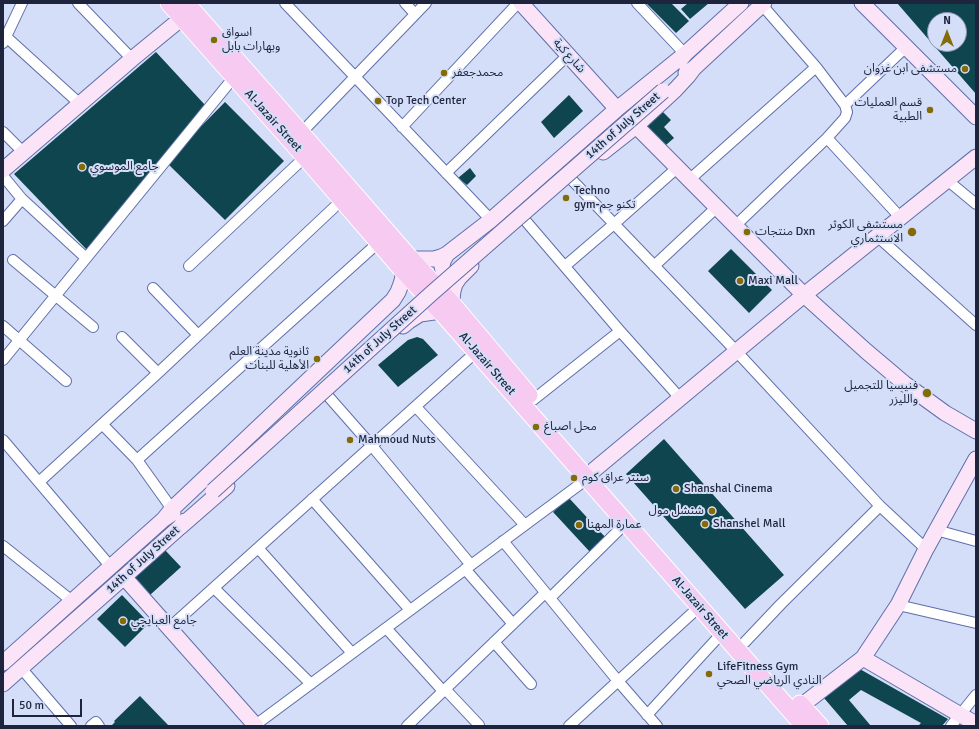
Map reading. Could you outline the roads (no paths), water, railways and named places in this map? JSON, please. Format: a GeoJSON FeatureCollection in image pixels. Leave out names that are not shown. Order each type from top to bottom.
{"type":"FeatureCollection","features":[{"type":"Feature","properties":{"kind":"main road","name":"Al-Jazair Street"},"geometry":{"type":"LineString","coordinates":[[169,3],[191,9],[301,133],[404,261],[533,400],[626,523],[804,726]]}},
{"type":"Feature","properties":{"kind":"main road","name":"شارع كية"},"geometry":{"type":"LineString","coordinates":[[520,3],[618,109]]}},
{"type":"Feature","properties":{"kind":"main road"},"geometry":{"type":"LineString","coordinates":[[862,3],[976,117]]}},
{"type":"Feature","properties":{"kind":"main road","name":"14th of July Street"},"geometry":{"type":"LineString","coordinates":[[3,664],[168,514],[210,488],[426,286],[660,88],[694,68],[763,4]]}},
{"type":"Feature","properties":{"kind":"main road","name":"14th of July Street"},"geometry":{"type":"LineString","coordinates":[[660,88],[685,54],[733,5]]}},
{"type":"Feature","properties":{"kind":"main road"},"geometry":{"type":"LineString","coordinates":[[3,170],[191,9]]}},
{"type":"Feature","properties":{"kind":"main road","name":"Al-Jazair Street"},"geometry":{"type":"LineString","coordinates":[[191,9],[234,77],[379,242],[404,261]]}},
{"type":"Feature","properties":{"kind":"main road"},"geometry":{"type":"LineString","coordinates":[[168,514],[389,304],[398,292],[401,284],[404,261],[415,259],[434,259],[447,254],[491,220],[618,109],[685,54]]}},
{"type":"Feature","properties":{"kind":"main road"},"geometry":{"type":"LineString","coordinates":[[180,528],[377,353],[409,321],[420,314],[448,310],[453,291],[459,278],[464,272],[571,179],[636,126],[678,87],[694,68]]}},
{"type":"Feature","properties":{"kind":"main road"},"geometry":{"type":"LineString","coordinates":[[636,126],[804,295],[866,351],[905,384],[945,412],[976,431]]}},
{"type":"Feature","properties":{"kind":"main road"},"geometry":{"type":"LineString","coordinates":[[591,475],[680,398],[804,295],[976,157]]}},
{"type":"Feature","properties":{"kind":"main road"},"geometry":{"type":"LineString","coordinates":[[447,254],[443,260],[443,271],[447,275],[452,276],[464,272]]}},
{"type":"Feature","properties":{"kind":"main road"},"geometry":{"type":"LineString","coordinates":[[389,304],[399,301],[407,303],[410,306],[412,314],[409,321]]}},
{"type":"Feature","properties":{"kind":"main road","name":"Al-Jazair Street"},"geometry":{"type":"LineString","coordinates":[[448,310],[476,352],[745,642],[820,726]]}},
{"type":"Feature","properties":{"kind":"main road"},"geometry":{"type":"LineString","coordinates":[[801,706],[863,658],[898,605],[936,530],[976,459]]}},
{"type":"Feature","properties":{"kind":"main road","name":"14th of July Street"},"geometry":{"type":"LineString","coordinates":[[3,684],[180,528],[196,509],[210,488]]}},
{"type":"Feature","properties":{"kind":"main road"},"geometry":{"type":"LineString","coordinates":[[124,577],[255,726]]}},
{"type":"Feature","properties":{"kind":"main road"},"geometry":{"type":"LineString","coordinates":[[863,658],[956,721],[976,724]]}},
{"type":"Feature","properties":{"kind":"street"},"geometry":{"type":"LineString","coordinates":[[22,3],[4,38],[80,104]]}},
{"type":"Feature","properties":{"kind":"street"},"geometry":{"type":"LineString","coordinates":[[78,3],[132,59]]}},
{"type":"Feature","properties":{"kind":"street"},"geometry":{"type":"LineString","coordinates":[[285,3],[491,220]]}},
{"type":"Feature","properties":{"kind":"street"},"geometry":{"type":"LineString","coordinates":[[405,3],[415,14]]}},
{"type":"Feature","properties":{"kind":"street"},"geometry":{"type":"LineString","coordinates":[[301,133],[426,3]]}},
{"type":"Feature","properties":{"kind":"street"},"geometry":{"type":"LineString","coordinates":[[402,127],[520,3]]}},
{"type":"Feature","properties":{"kind":"street"},"geometry":{"type":"LineString","coordinates":[[637,3],[685,54]]}},
{"type":"Feature","properties":{"kind":"street"},"geometry":{"type":"LineString","coordinates":[[735,226],[827,138],[845,118],[847,112],[845,105],[816,67],[763,4]]}},
{"type":"Feature","properties":{"kind":"street"},"geometry":{"type":"LineString","coordinates":[[845,105],[906,47]]}},
{"type":"Feature","properties":{"kind":"street"},"geometry":{"type":"LineString","coordinates":[[446,173],[568,55]]}},
{"type":"Feature","properties":{"kind":"street"},"geometry":{"type":"LineString","coordinates":[[689,180],[816,67]]}},
{"type":"Feature","properties":{"kind":"street"},"geometry":{"type":"LineString","coordinates":[[3,360],[234,77]]}},
{"type":"Feature","properties":{"kind":"street"},"geometry":{"type":"LineString","coordinates":[[3,132],[23,152]]}},
{"type":"Feature","properties":{"kind":"street"},"geometry":{"type":"LineString","coordinates":[[827,138],[900,217]]}},
{"type":"Feature","properties":{"kind":"street"},"geometry":{"type":"LineString","coordinates":[[189,266],[305,157]]}},
{"type":"Feature","properties":{"kind":"street"},"geometry":{"type":"LineString","coordinates":[[565,266],[677,168]]}},
{"type":"Feature","properties":{"kind":"street"},"geometry":{"type":"LineString","coordinates":[[3,176],[22,199],[86,258]]}},
{"type":"Feature","properties":{"kind":"street"},"geometry":{"type":"LineString","coordinates":[[571,179],[737,352],[880,506],[926,549]]}},
{"type":"Feature","properties":{"kind":"street"},"geometry":{"type":"LineString","coordinates":[[947,180],[976,204]]}},
{"type":"Feature","properties":{"kind":"street"},"geometry":{"type":"LineString","coordinates":[[3,221],[22,199]]}},
{"type":"Feature","properties":{"kind":"street"},"geometry":{"type":"LineString","coordinates":[[39,482],[158,373],[342,200]]}},
{"type":"Feature","properties":{"kind":"street"},"geometry":{"type":"LineString","coordinates":[[654,266],[717,208]]}},
{"type":"Feature","properties":{"kind":"street"},"geometry":{"type":"LineString","coordinates":[[524,219],[620,331],[680,398]]}},
{"type":"Feature","properties":{"kind":"street"},"geometry":{"type":"LineString","coordinates":[[877,236],[976,325]]}},
{"type":"Feature","properties":{"kind":"street"},"geometry":{"type":"LineString","coordinates":[[137,460],[379,242]]}},
{"type":"Feature","properties":{"kind":"street"},"geometry":{"type":"LineString","coordinates":[[13,260],[93,328]]}},
{"type":"Feature","properties":{"kind":"street"},"geometry":{"type":"LineString","coordinates":[[153,288],[198,335]]}},
{"type":"Feature","properties":{"kind":"street"},"geometry":{"type":"LineString","coordinates":[[3,326],[66,381]]}},
{"type":"Feature","properties":{"kind":"street"},"geometry":{"type":"LineString","coordinates":[[533,400],[620,331]]}},
{"type":"Feature","properties":{"kind":"street"},"geometry":{"type":"LineString","coordinates":[[122,336],[158,373]]}},
{"type":"Feature","properties":{"kind":"street"},"geometry":{"type":"LineString","coordinates":[[169,628],[476,352]]}},
{"type":"Feature","properties":{"kind":"street"},"geometry":{"type":"LineString","coordinates":[[328,396],[372,446],[513,624]]}},
{"type":"Feature","properties":{"kind":"street"},"geometry":{"type":"LineString","coordinates":[[416,407],[525,525]]}},
{"type":"Feature","properties":{"kind":"street"},"geometry":{"type":"LineString","coordinates":[[102,424],[137,460],[168,514]]}},
{"type":"Feature","properties":{"kind":"street"},"geometry":{"type":"LineString","coordinates":[[3,440],[111,567]]}},
{"type":"Feature","properties":{"kind":"street"},"geometry":{"type":"LineString","coordinates":[[255,726],[591,475]]}},
{"type":"Feature","properties":{"kind":"street"},"geometry":{"type":"LineString","coordinates":[[312,499],[410,610]]}},
{"type":"Feature","properties":{"kind":"street"},"geometry":{"type":"LineString","coordinates":[[745,642],[781,604],[880,506]]}},
{"type":"Feature","properties":{"kind":"street"},"geometry":{"type":"LineString","coordinates":[[407,726],[513,624],[548,595],[626,523]]}},
{"type":"Feature","properties":{"kind":"street"},"geometry":{"type":"LineString","coordinates":[[936,530],[976,541]]}},
{"type":"Feature","properties":{"kind":"street"},"geometry":{"type":"LineString","coordinates":[[503,541],[657,726]]}},
{"type":"Feature","properties":{"kind":"street"},"geometry":{"type":"LineString","coordinates":[[3,546],[72,602]]}},
{"type":"Feature","properties":{"kind":"street"},"geometry":{"type":"LineString","coordinates":[[258,548],[352,653]]}},
{"type":"Feature","properties":{"kind":"street"},"geometry":{"type":"LineString","coordinates":[[214,588],[311,684]]}},
{"type":"Feature","properties":{"kind":"street"},"geometry":{"type":"LineString","coordinates":[[898,605],[976,623]]}},
{"type":"Feature","properties":{"kind":"street"},"geometry":{"type":"LineString","coordinates":[[569,726],[699,607]]}},
{"type":"Feature","properties":{"kind":"street"},"geometry":{"type":"LineString","coordinates":[[386,628],[479,725]]}},
{"type":"Feature","properties":{"kind":"street"},"geometry":{"type":"LineString","coordinates":[[647,715],[722,633]]}},
{"type":"Feature","properties":{"kind":"street"},"geometry":{"type":"LineString","coordinates":[[494,642],[531,684]]}},
{"type":"Feature","properties":{"kind":"street"},"geometry":{"type":"LineString","coordinates":[[20,668],[71,726]]}},
{"type":"Feature","properties":{"kind":"street"},"geometry":{"type":"LineString","coordinates":[[956,721],[976,695]]}},
{"type":"Feature","properties":{"kind":"street"},"geometry":{"type":"LineString","coordinates":[[91,726],[96,722],[99,726]]}},
{"type":"Feature","properties":{"kind":"place","name":"اسواق وبهارات بابل"},"geometry":{"type":"Point","coordinates":[214,40]}},
{"type":"Feature","properties":{"kind":"place","name":"مستشفى ابن غزوان"},"geometry":{"type":"Point","coordinates":[965,69]}},
{"type":"Feature","properties":{"kind":"place","name":"محمدجعفر"},"geometry":{"type":"Point","coordinates":[444,73]}},
{"type":"Feature","properties":{"kind":"place","name":"Top Tech Center"},"geometry":{"type":"Point","coordinates":[378,101]}},
{"type":"Feature","properties":{"kind":"place","name":"قسم العمليات الطبية"},"geometry":{"type":"Point","coordinates":[930,110]}},
{"type":"Feature","properties":{"kind":"place","name":"جامع الموسوي"},"geometry":{"type":"Point","coordinates":[82,167]}},
{"type":"Feature","properties":{"kind":"place","name":"Techno gym-تكنو جم"},"geometry":{"type":"Point","coordinates":[566,198]}},
{"type":"Feature","properties":{"kind":"place","name":"منتجات Dxn"},"geometry":{"type":"Point","coordinates":[747,232]}},
{"type":"Feature","properties":{"kind":"place","name":"مستشفى الكوثر الاستثماري"},"geometry":{"type":"Point","coordinates":[912,232]}},
{"type":"Feature","properties":{"kind":"place","name":"Maxi Mall"},"geometry":{"type":"Point","coordinates":[740,281]}},
{"type":"Feature","properties":{"kind":"place","name":"ثانوية مدينة العلم الأهلية للبنات"},"geometry":{"type":"Point","coordinates":[317,359]}},
{"type":"Feature","properties":{"kind":"place","name":"فنيسيا للتجميل والليزر"},"geometry":{"type":"Point","coordinates":[927,393]}},
{"type":"Feature","properties":{"kind":"place","name":"محل اصباغ"},"geometry":{"type":"Point","coordinates":[536,427]}},
{"type":"Feature","properties":{"kind":"place","name":"Mahmoud Nuts"},"geometry":{"type":"Point","coordinates":[350,440]}},
{"type":"Feature","properties":{"kind":"place","name":"سنتر عراق كوم"},"geometry":{"type":"Point","coordinates":[574,478]}},
{"type":"Feature","properties":{"kind":"place","name":"Shanshal Cinema"},"geometry":{"type":"Point","coordinates":[676,489]}},
{"type":"Feature","properties":{"kind":"place","name":"شنشل مول"},"geometry":{"type":"Point","coordinates":[712,511]}},
{"type":"Feature","properties":{"kind":"place","name":"Shanshel Mall"},"geometry":{"type":"Point","coordinates":[705,524]}},
{"type":"Feature","properties":{"kind":"place","name":"عمارة المهنا"},"geometry":{"type":"Point","coordinates":[579,525]}},
{"type":"Feature","properties":{"kind":"place","name":"جامع العبايجي"},"geometry":{"type":"Point","coordinates":[123,621]}},
{"type":"Feature","properties":{"kind":"place","name":"LifeFitness Gym النادي الرياضي الصحي"},"geometry":{"type":"Point","coordinates":[709,674]}}]}
